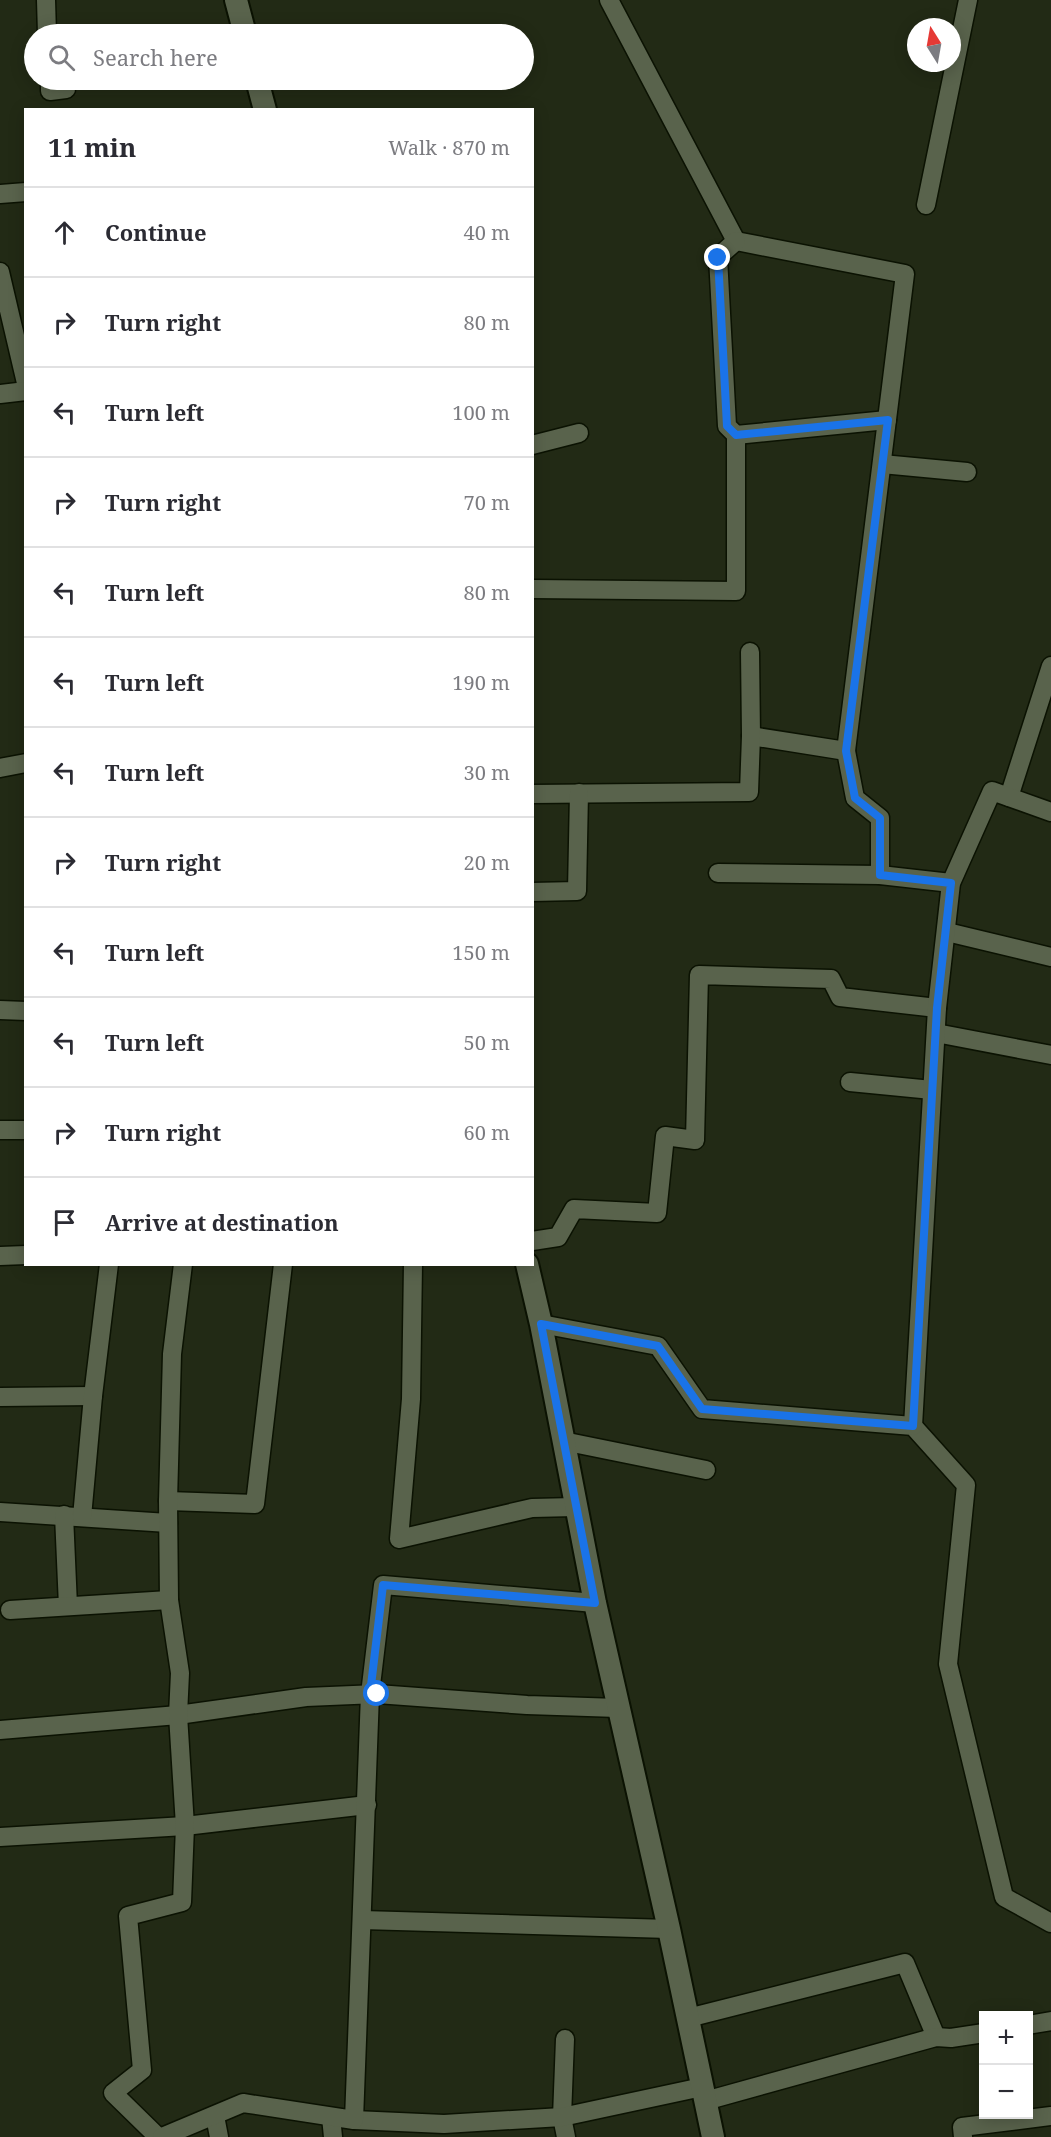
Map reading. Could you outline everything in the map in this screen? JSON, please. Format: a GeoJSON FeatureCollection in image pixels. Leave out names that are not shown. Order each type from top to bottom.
{"type":"FeatureCollection","features":[{"type":"Feature","properties":{"kind":"street"},"geometry":{"type":"LineString","coordinates":[[46,0],[47,24]]}},
{"type":"Feature","properties":{"kind":"street"},"geometry":{"type":"LineString","coordinates":[[236,0],[243,24]]}},
{"type":"Feature","properties":{"kind":"street"},"geometry":{"type":"LineString","coordinates":[[609,0],[736,241]]}},
{"type":"Feature","properties":{"kind":"street"},"geometry":{"type":"LineString","coordinates":[[926,206],[968,0]]}},
{"type":"Feature","properties":{"kind":"street"},"geometry":{"type":"LineString","coordinates":[[260,90],[264,108]]}},
{"type":"Feature","properties":{"kind":"street"},"geometry":{"type":"LineString","coordinates":[[0,194],[24,192]]}},
{"type":"Feature","properties":{"kind":"street"},"geometry":{"type":"LineString","coordinates":[[736,241],[905,274],[846,751],[855,798],[880,818],[880,875]]}},
{"type":"Feature","properties":{"kind":"street"},"geometry":{"type":"LineString","coordinates":[[534,589],[736,591],[736,435],[727,426],[718,258],[736,241]]}},
{"type":"Feature","properties":{"kind":"street"},"geometry":{"type":"LineString","coordinates":[[0,272],[24,374]]}},
{"type":"Feature","properties":{"kind":"street"},"geometry":{"type":"LineString","coordinates":[[0,394],[24,391]]}},
{"type":"Feature","properties":{"kind":"street"},"geometry":{"type":"LineString","coordinates":[[736,435],[888,420]]}},
{"type":"Feature","properties":{"kind":"street"},"geometry":{"type":"LineString","coordinates":[[534,445],[579,433]]}},
{"type":"Feature","properties":{"kind":"street"},"geometry":{"type":"LineString","coordinates":[[882,464],[967,472]]}},
{"type":"Feature","properties":{"kind":"street"},"geometry":{"type":"LineString","coordinates":[[534,794],[749,792],[750,652]]}},
{"type":"Feature","properties":{"kind":"street"},"geometry":{"type":"LineString","coordinates":[[1009,797],[1051,666]]}},
{"type":"Feature","properties":{"kind":"street"},"geometry":{"type":"LineString","coordinates":[[751,736],[846,751]]}},
{"type":"Feature","properties":{"kind":"street"},"geometry":{"type":"LineString","coordinates":[[0,768],[24,764]]}},
{"type":"Feature","properties":{"kind":"street"},"geometry":{"type":"LineString","coordinates":[[913,1426],[937,1008],[951,883],[992,791],[1051,812]]}},
{"type":"Feature","properties":{"kind":"street"},"geometry":{"type":"LineString","coordinates":[[534,892],[577,891],[579,793]]}},
{"type":"Feature","properties":{"kind":"street"},"geometry":{"type":"LineString","coordinates":[[718,873],[880,875],[951,883]]}},
{"type":"Feature","properties":{"kind":"street"},"geometry":{"type":"LineString","coordinates":[[947,932],[1051,957]]}},
{"type":"Feature","properties":{"kind":"street"},"geometry":{"type":"LineString","coordinates":[[534,1241],[558,1237],[574,1209],[657,1213],[665,1136],[695,1140],[699,975],[831,980],[840,997],[937,1008]]}},
{"type":"Feature","properties":{"kind":"street"},"geometry":{"type":"LineString","coordinates":[[0,1010],[24,1011]]}},
{"type":"Feature","properties":{"kind":"street"},"geometry":{"type":"LineString","coordinates":[[936,1033],[1051,1055]]}},
{"type":"Feature","properties":{"kind":"street"},"geometry":{"type":"LineString","coordinates":[[850,1082],[932,1090]]}},
{"type":"Feature","properties":{"kind":"street"},"geometry":{"type":"LineString","coordinates":[[0,1130],[24,1130]]}},
{"type":"Feature","properties":{"kind":"street"},"geometry":{"type":"LineString","coordinates":[[0,1256],[24,1255]]}},
{"type":"Feature","properties":{"kind":"street"},"geometry":{"type":"LineString","coordinates":[[68,1606],[73,1516],[93,1396],[109,1266]]}},
{"type":"Feature","properties":{"kind":"street"},"geometry":{"type":"LineString","coordinates":[[183,1266],[172,1354],[168,1501],[169,1600],[180,1672],[178,1715],[185,1826],[182,1902],[128,1916],[142,2070],[113,2093],[160,2137],[243,2103],[331,2117],[446,2131],[562,2117],[703,2094],[936,2037],[951,2038],[979,2034]]}},
{"type":"Feature","properties":{"kind":"street"},"geometry":{"type":"LineString","coordinates":[[168,1501],[255,1504],[283,1266]]}},
{"type":"Feature","properties":{"kind":"street"},"geometry":{"type":"LineString","coordinates":[[413,1266],[411,1399],[399,1539],[532,1508],[575,1507]]}},
{"type":"Feature","properties":{"kind":"street"},"geometry":{"type":"LineString","coordinates":[[527,1266],[541,1324],[595,1603],[669,1929],[713,2137]]}},
{"type":"Feature","properties":{"kind":"street"},"geometry":{"type":"LineString","coordinates":[[541,1324],[658,1346],[702,1409],[913,1426],[966,1485],[948,1664],[1004,1897],[1051,1923]]}},
{"type":"Feature","properties":{"kind":"street"},"geometry":{"type":"LineString","coordinates":[[0,1397],[93,1396]]}},
{"type":"Feature","properties":{"kind":"street"},"geometry":{"type":"LineString","coordinates":[[563,1441],[706,1470]]}},
{"type":"Feature","properties":{"kind":"street"},"geometry":{"type":"LineString","coordinates":[[0,1512],[168,1523]]}},
{"type":"Feature","properties":{"kind":"street"},"geometry":{"type":"LineString","coordinates":[[354,2120],[370,1694],[383,1585],[595,1603]]}},
{"type":"Feature","properties":{"kind":"street"},"geometry":{"type":"LineString","coordinates":[[10,1610],[169,1600]]}},
{"type":"Feature","properties":{"kind":"street"},"geometry":{"type":"LineString","coordinates":[[0,1730],[178,1715],[306,1697],[370,1694],[527,1705],[618,1708]]}},
{"type":"Feature","properties":{"kind":"street"},"geometry":{"type":"LineString","coordinates":[[0,1838],[185,1826],[366,1805]]}},
{"type":"Feature","properties":{"kind":"street"},"geometry":{"type":"LineString","coordinates":[[362,1920],[669,1929]]}},
{"type":"Feature","properties":{"kind":"street"},"geometry":{"type":"LineString","coordinates":[[688,2018],[905,1963],[936,2037]]}},
{"type":"Feature","properties":{"kind":"street"},"geometry":{"type":"LineString","coordinates":[[1033,2024],[1051,2021]]}},
{"type":"Feature","properties":{"kind":"street"},"geometry":{"type":"LineString","coordinates":[[565,2039],[562,2117],[566,2137]]}},
{"type":"Feature","properties":{"kind":"street"},"geometry":{"type":"LineString","coordinates":[[215,2116],[219,2137]]}},
{"type":"Feature","properties":{"kind":"street"},"geometry":{"type":"LineString","coordinates":[[963,2137],[962,2127],[1051,2116]]}},
{"type":"Feature","properties":{"kind":"street"},"geometry":{"type":"LineString","coordinates":[[331,2117],[333,2137]]}},
{"type":"Feature","properties":{"kind":"route"},"geometry":{"type":"LineString","coordinates":[[377,1694],[370,1694],[383,1585],[595,1603],[541,1324],[658,1346],[702,1409],[913,1426],[937,1008],[951,883],[880,875],[880,818],[855,798],[846,751],[888,420],[736,435],[727,426],[718,258]]}}]}
